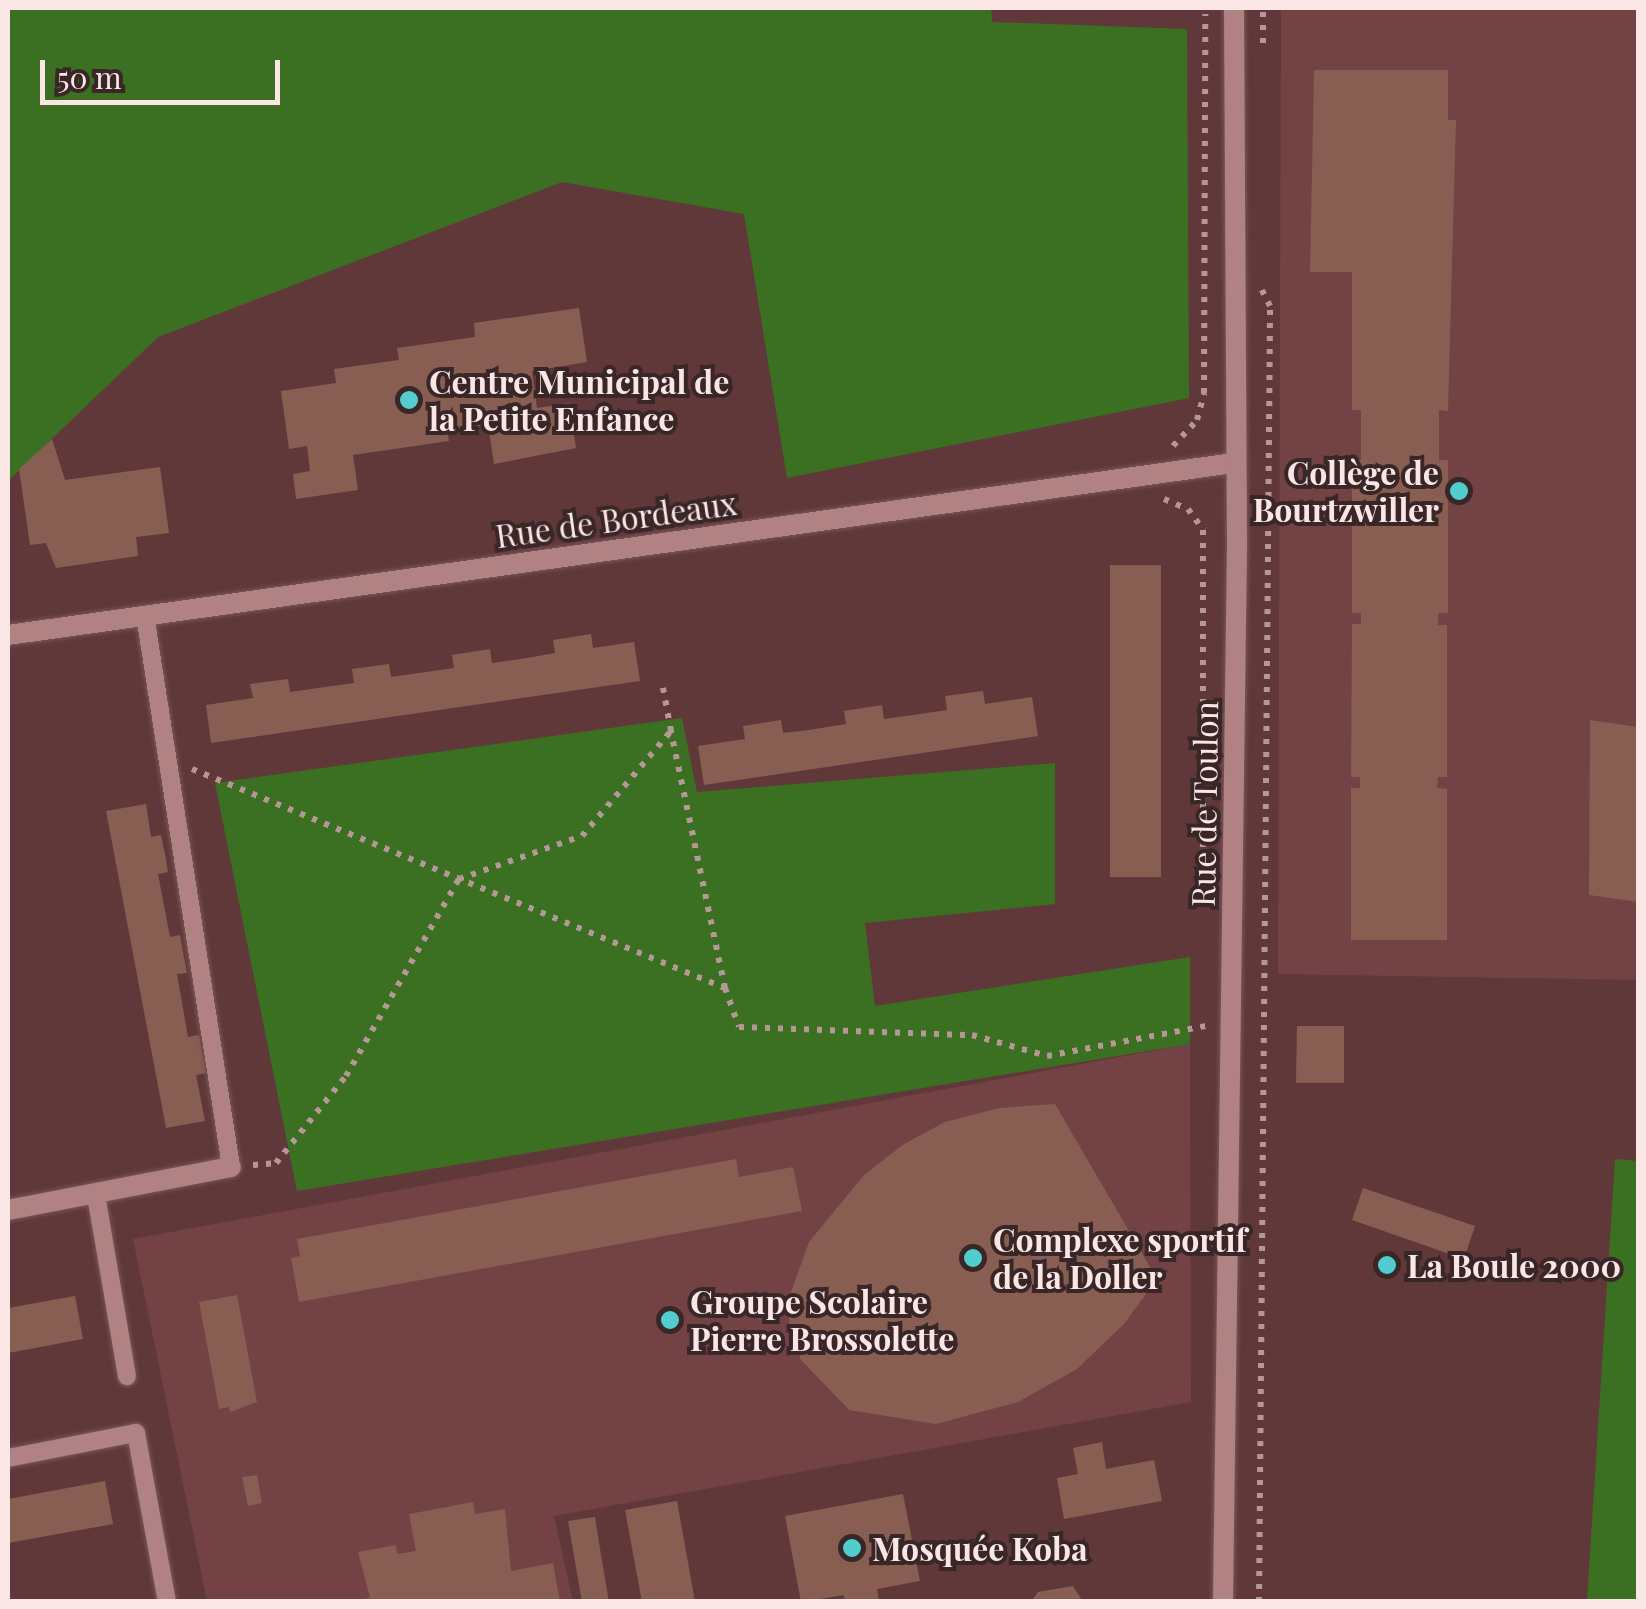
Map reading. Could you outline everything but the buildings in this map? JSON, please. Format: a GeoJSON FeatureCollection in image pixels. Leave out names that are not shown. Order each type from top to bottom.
{"type":"FeatureCollection","features":[{"type":"Feature","properties":{"kind":"street","name":"Rue de Toulon"},"geometry":{"type":"LineString","coordinates":[[1223,1602],[1231,1021],[1234,8]]}},
{"type":"Feature","properties":{"kind":"street","name":"Rue de Bordeaux"},"geometry":{"type":"LineString","coordinates":[[8,636],[1234,463]]}},
{"type":"Feature","properties":{"kind":"street"},"geometry":{"type":"LineString","coordinates":[[8,1210],[232,1167]]}},
{"type":"Feature","properties":{"kind":"lane"},"geometry":{"type":"LineString","coordinates":[[145,615],[232,1167]]}},
{"type":"Feature","properties":{"kind":"lane"},"geometry":{"type":"LineString","coordinates":[[96,1194],[126,1376]]}},
{"type":"Feature","properties":{"kind":"lane"},"geometry":{"type":"LineString","coordinates":[[8,1458],[136,1434],[167,1602]]}},
{"type":"Feature","properties":{"kind":"path"},"geometry":{"type":"LineString","coordinates":[[1161,458],[1197,420],[1204,393],[1205,8]]}},
{"type":"Feature","properties":{"kind":"path"},"geometry":{"type":"LineString","coordinates":[[1263,65],[1264,8]]}},
{"type":"Feature","properties":{"kind":"path"},"geometry":{"type":"LineString","coordinates":[[1259,1602],[1270,306],[1262,275]]}},
{"type":"Feature","properties":{"kind":"path"},"geometry":{"type":"LineString","coordinates":[[1146,499],[1188,510],[1203,530],[1203,912]]}},
{"type":"Feature","properties":{"kind":"path"},"geometry":{"type":"LineString","coordinates":[[663,688],[725,988],[740,1027],[972,1035],[1047,1056],[1231,1021]]}},
{"type":"Feature","properties":{"kind":"path"},"geometry":{"type":"LineString","coordinates":[[232,1167],[276,1163],[346,1076],[459,879],[582,836],[671,731]]}},
{"type":"Feature","properties":{"kind":"path"},"geometry":{"type":"LineString","coordinates":[[168,759],[725,988]]}},
{"type":"Feature","properties":{"kind":"path"},"geometry":{"type":"LineString","coordinates":[[1203,1007],[1203,1046]]}},
{"type":"Feature","properties":{"kind":"shaded area","name":"Collège de Bourtzwiller"},"geometry":{"type":"Polygon","coordinates":[[[1281,8],[1638,8],[1638,980],[1278,974],[1281,8]]]}},
{"type":"Feature","properties":{"kind":"shaded area","name":"Groupe Scolaire Pierre Brossolette"},"geometry":{"type":"Polygon","coordinates":[[[1190,1044],[1191,1402],[554,1516],[573,1601],[207,1601],[133,1239],[1190,1044]]]}},
{"type":"Feature","properties":{"kind":"green space"},"geometry":{"type":"Polygon","coordinates":[[[8,8],[991,8],[992,22],[1187,29],[1189,398],[787,478],[744,214],[562,182],[158,337],[8,481],[8,8]]]}},
{"type":"Feature","properties":{"kind":"green space"},"geometry":{"type":"Polygon","coordinates":[[[682,718],[697,792],[1055,763],[1055,904],[865,923],[875,1006],[1190,957],[1190,1044],[297,1191],[215,783],[682,718]]]}},
{"type":"Feature","properties":{"kind":"green space"},"geometry":{"type":"Polygon","coordinates":[[[1615,1159],[1638,1161],[1638,1601],[1587,1601],[1615,1159]]]}},
{"type":"Feature","properties":{"kind":"place","name":"Centre Municipal de la Petite Enfance"},"geometry":{"type":"Point","coordinates":[409,400]}},
{"type":"Feature","properties":{"kind":"place","name":"Collège de Bourtzwiller"},"geometry":{"type":"Point","coordinates":[1459,491]}},
{"type":"Feature","properties":{"kind":"place","name":"Complexe sportif de la Doller"},"geometry":{"type":"Point","coordinates":[973,1258]}},
{"type":"Feature","properties":{"kind":"place","name":"La Boule 2000"},"geometry":{"type":"Point","coordinates":[1387,1265]}},
{"type":"Feature","properties":{"kind":"place","name":"Groupe Scolaire Pierre Brossolette"},"geometry":{"type":"Point","coordinates":[670,1320]}},
{"type":"Feature","properties":{"kind":"place","name":"Mosquée Koba"},"geometry":{"type":"Point","coordinates":[852,1548]}}]}
